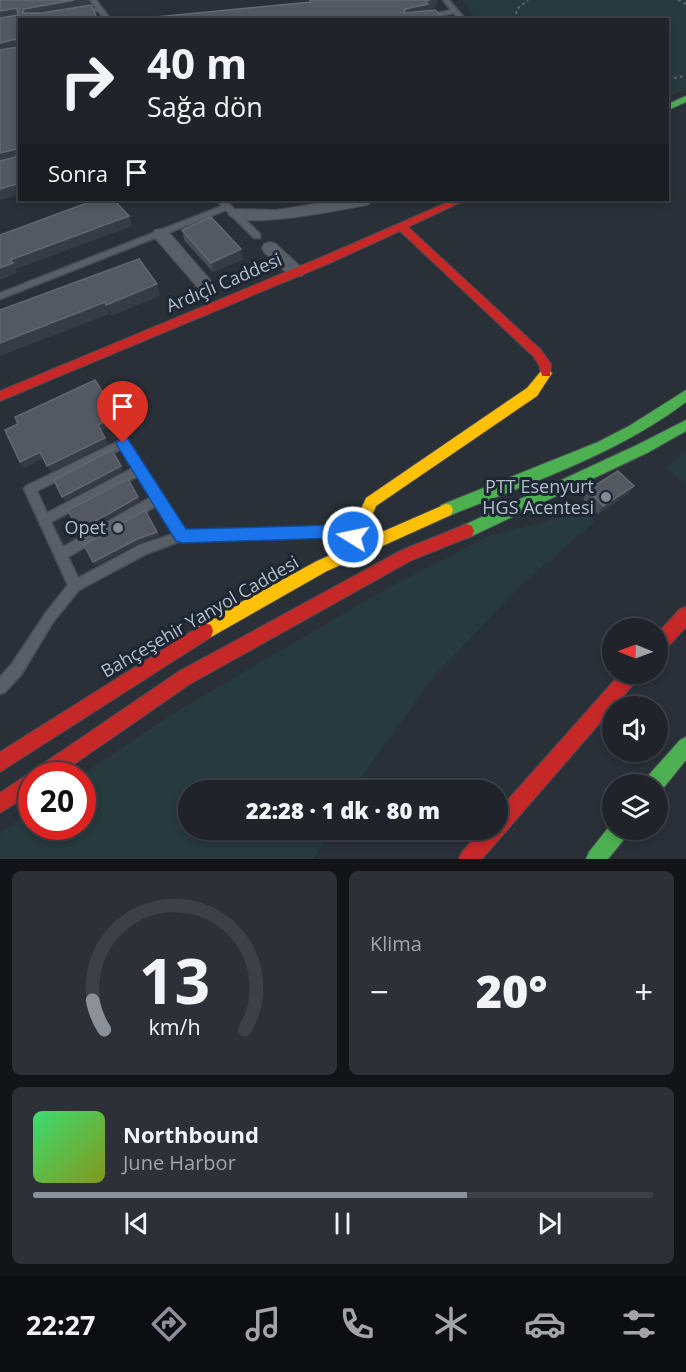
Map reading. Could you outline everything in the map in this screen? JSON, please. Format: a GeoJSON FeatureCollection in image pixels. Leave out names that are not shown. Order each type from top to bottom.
{"type":"FeatureCollection","features":[{"type":"Feature","properties":{"kind":"main road"},"geometry":{"type":"LineString","coordinates":[[669,107],[686,99]]}},
{"type":"Feature","properties":{"kind":"main road","name":"Ardıçlı Caddesi"},"geometry":{"type":"LineString","coordinates":[[0,396],[296,272],[458,201]]}},
{"type":"Feature","properties":{"kind":"main road"},"geometry":{"type":"LineString","coordinates":[[370,543],[363,520],[371,502],[532,392],[546,375],[545,364],[537,353],[401,226]]}},
{"type":"Feature","properties":{"kind":"main road","name":"Bahçeşehir Yanyol Caddesi"},"geometry":{"type":"LineString","coordinates":[[0,763],[192,639],[270,594],[370,543],[558,465],[637,428],[686,395]]}},
{"type":"Feature","properties":{"kind":"main road"},"geometry":{"type":"LineString","coordinates":[[61,762],[184,678],[407,555],[481,525],[644,448],[686,425]]}},
{"type":"Feature","properties":{"kind":"main road"},"geometry":{"type":"LineString","coordinates":[[432,475],[456,453],[470,436]]}},
{"type":"Feature","properties":{"kind":"main road"},"geometry":{"type":"LineString","coordinates":[[433,500],[447,511]]}},
{"type":"Feature","properties":{"kind":"main road"},"geometry":{"type":"LineString","coordinates":[[668,634],[686,615]]}},
{"type":"Feature","properties":{"kind":"main road"},"geometry":{"type":"LineString","coordinates":[[508,813],[621,684]]}},
{"type":"Feature","properties":{"kind":"main road"},"geometry":{"type":"LineString","coordinates":[[662,774],[686,746]]}},
{"type":"Feature","properties":{"kind":"main road"},"geometry":{"type":"LineString","coordinates":[[0,804],[18,792]]}},
{"type":"Feature","properties":{"kind":"main road"},"geometry":{"type":"LineString","coordinates":[[468,859],[485,840]]}},
{"type":"Feature","properties":{"kind":"main road"},"geometry":{"type":"LineString","coordinates":[[596,859],[611,840]]}},
{"type":"Feature","properties":{"kind":"street"},"geometry":{"type":"LineString","coordinates":[[228,207],[276,215],[361,201]]}},
{"type":"Feature","properties":{"kind":"street"},"geometry":{"type":"LineString","coordinates":[[161,234],[205,285]]}},
{"type":"Feature","properties":{"kind":"street"},"geometry":{"type":"LineString","coordinates":[[264,242],[296,272]]}},
{"type":"Feature","properties":{"kind":"lane"},"geometry":{"type":"LineString","coordinates":[[93,0],[107,18]]}},
{"type":"Feature","properties":{"kind":"lane"},"geometry":{"type":"LineString","coordinates":[[446,0],[461,18]]}},
{"type":"Feature","properties":{"kind":"lane"},"geometry":{"type":"LineString","coordinates":[[69,14],[101,9]]}},
{"type":"Feature","properties":{"kind":"lane"},"geometry":{"type":"LineString","coordinates":[[418,18],[455,11]]}},
{"type":"Feature","properties":{"kind":"lane"},"geometry":{"type":"LineString","coordinates":[[0,296],[228,207],[264,242]]}},
{"type":"Feature","properties":{"kind":"lane"},"geometry":{"type":"LineString","coordinates":[[75,586],[30,489],[123,443],[182,536]]}},
{"type":"Feature","properties":{"kind":"lane"},"geometry":{"type":"LineString","coordinates":[[44,520],[140,470]]}},
{"type":"Feature","properties":{"kind":"lane"},"geometry":{"type":"LineString","coordinates":[[60,555],[158,500]]}},
{"type":"Feature","properties":{"kind":"lane"},"geometry":{"type":"LineString","coordinates":[[0,687],[16,670],[49,618],[75,586],[144,549],[182,536],[336,531],[370,543]]}},
{"type":"Feature","properties":{"kind":"path"},"geometry":{"type":"LineString","coordinates":[[515,18],[517,9],[528,0]]}},
{"type":"Feature","properties":{"kind":"path"},"geometry":{"type":"LineString","coordinates":[[678,0],[686,4]]}},
{"type":"Feature","properties":{"kind":"path"},"geometry":{"type":"LineString","coordinates":[[669,79],[686,76]]}},
{"type":"Feature","properties":{"kind":"green space"},"geometry":{"type":"Polygon","coordinates":[[[462,0],[686,0],[686,89],[669,97],[669,18],[474,18],[462,0]]]}},
{"type":"Feature","properties":{"kind":"green space"},"geometry":{"type":"Polygon","coordinates":[[[686,449],[686,484],[666,469],[686,449]]]}},
{"type":"Feature","properties":{"kind":"green space"},"geometry":{"type":"Polygon","coordinates":[[[587,511],[595,522],[525,581],[435,675],[359,780],[178,780],[178,840],[324,840],[314,859],[0,859],[0,834],[18,820],[18,840],[96,840],[96,766],[177,711],[386,589],[491,535],[587,511]]]}},
{"type":"Feature","properties":{"kind":"building"},"geometry":{"type":"Polygon","coordinates":[[[0,0],[74,0],[24,9],[23,13],[42,13],[91,5],[97,18],[18,18],[18,47],[16,39],[0,43],[0,18],[18,15],[17,8],[0,11],[0,0]]]}},
{"type":"Feature","properties":{"kind":"building"},"geometry":{"type":"Polygon","coordinates":[[[310,0],[430,0],[425,1],[428,4],[405,9],[404,13],[435,10],[443,18],[156,18],[156,17],[311,2],[310,0]]]}},
{"type":"Feature","properties":{"kind":"building"},"geometry":{"type":"Polygon","coordinates":[[[18,47],[18,184],[0,189],[0,161],[16,157],[17,149],[0,153],[0,50],[18,47]]]}},
{"type":"Feature","properties":{"kind":"building"},"geometry":{"type":"Polygon","coordinates":[[[92,201],[115,201],[129,216],[10,260],[13,263],[0,268],[0,235],[92,201]]]}},
{"type":"Feature","properties":{"kind":"building"},"geometry":{"type":"Polygon","coordinates":[[[211,217],[241,249],[211,263],[182,230],[211,217]]]}},
{"type":"Feature","properties":{"kind":"building"},"geometry":{"type":"Polygon","coordinates":[[[139,259],[157,284],[0,343],[0,310],[139,259]]]}},
{"type":"Feature","properties":{"kind":"building"},"geometry":{"type":"Polygon","coordinates":[[[95,380],[117,415],[98,425],[105,438],[47,466],[40,452],[20,462],[5,430],[18,424],[15,417],[95,380]]]}},
{"type":"Feature","properties":{"kind":"building"},"geometry":{"type":"Polygon","coordinates":[[[112,450],[121,466],[62,497],[54,480],[112,450]]]}},
{"type":"Feature","properties":{"kind":"building"},"geometry":{"type":"Polygon","coordinates":[[[618,471],[634,486],[603,506],[588,490],[618,471]]]}},
{"type":"Feature","properties":{"kind":"building"},"geometry":{"type":"Polygon","coordinates":[[[128,479],[138,497],[78,531],[68,510],[128,479]]]}},
{"type":"Feature","properties":{"kind":"building"},"geometry":{"type":"Polygon","coordinates":[[[145,510],[157,532],[137,539],[93,562],[84,545],[145,510]]]}},
{"type":"Feature","properties":{"kind":"traffic: fast"},"geometry":{"type":"LineString","coordinates":[[669,107],[686,99]]}},
{"type":"Feature","properties":{"kind":"traffic: fast"},"geometry":{"type":"LineString","coordinates":[[446,510],[603,446],[634,430],[686,395]]}},
{"type":"Feature","properties":{"kind":"traffic: fast"},"geometry":{"type":"LineString","coordinates":[[467,531],[644,448],[686,425]]}},
{"type":"Feature","properties":{"kind":"traffic: fast"},"geometry":{"type":"LineString","coordinates":[[662,774],[686,746]]}},
{"type":"Feature","properties":{"kind":"traffic: fast"},"geometry":{"type":"LineString","coordinates":[[596,859],[611,840]]}},
{"type":"Feature","properties":{"kind":"traffic: slow"},"geometry":{"type":"LineString","coordinates":[[370,543],[363,520],[371,502],[532,392],[546,373]]}},
{"type":"Feature","properties":{"kind":"traffic: slow"},"geometry":{"type":"LineString","coordinates":[[205,631],[322,566],[446,510]]}},
{"type":"Feature","properties":{"kind":"traffic: jam"},"geometry":{"type":"LineString","coordinates":[[0,396],[326,260],[458,201]]}},
{"type":"Feature","properties":{"kind":"traffic: jam"},"geometry":{"type":"LineString","coordinates":[[401,226],[537,353],[545,364],[546,373]]}},
{"type":"Feature","properties":{"kind":"traffic: jam"},"geometry":{"type":"LineString","coordinates":[[61,762],[184,678],[407,555],[467,531]]}},
{"type":"Feature","properties":{"kind":"traffic: jam"},"geometry":{"type":"LineString","coordinates":[[668,634],[686,615]]}},
{"type":"Feature","properties":{"kind":"traffic: jam"},"geometry":{"type":"LineString","coordinates":[[0,763],[205,631]]}},
{"type":"Feature","properties":{"kind":"traffic: jam"},"geometry":{"type":"LineString","coordinates":[[508,814],[622,684]]}},
{"type":"Feature","properties":{"kind":"traffic: jam"},"geometry":{"type":"LineString","coordinates":[[0,804],[18,791]]}},
{"type":"Feature","properties":{"kind":"traffic: jam"},"geometry":{"type":"LineString","coordinates":[[469,859],[485,840]]}},
{"type":"Feature","properties":{"kind":"place","name":"PTT Esenyurt HGS Acentesi"},"geometry":{"type":"Point","coordinates":[606,497]}},
{"type":"Feature","properties":{"kind":"place","name":"Opet"},"geometry":{"type":"Point","coordinates":[118,528]}},
{"type":"Feature","properties":{"kind":"route"},"geometry":{"type":"LineString","coordinates":[[123,443],[182,536],[336,531],[353,537]]}}]}
